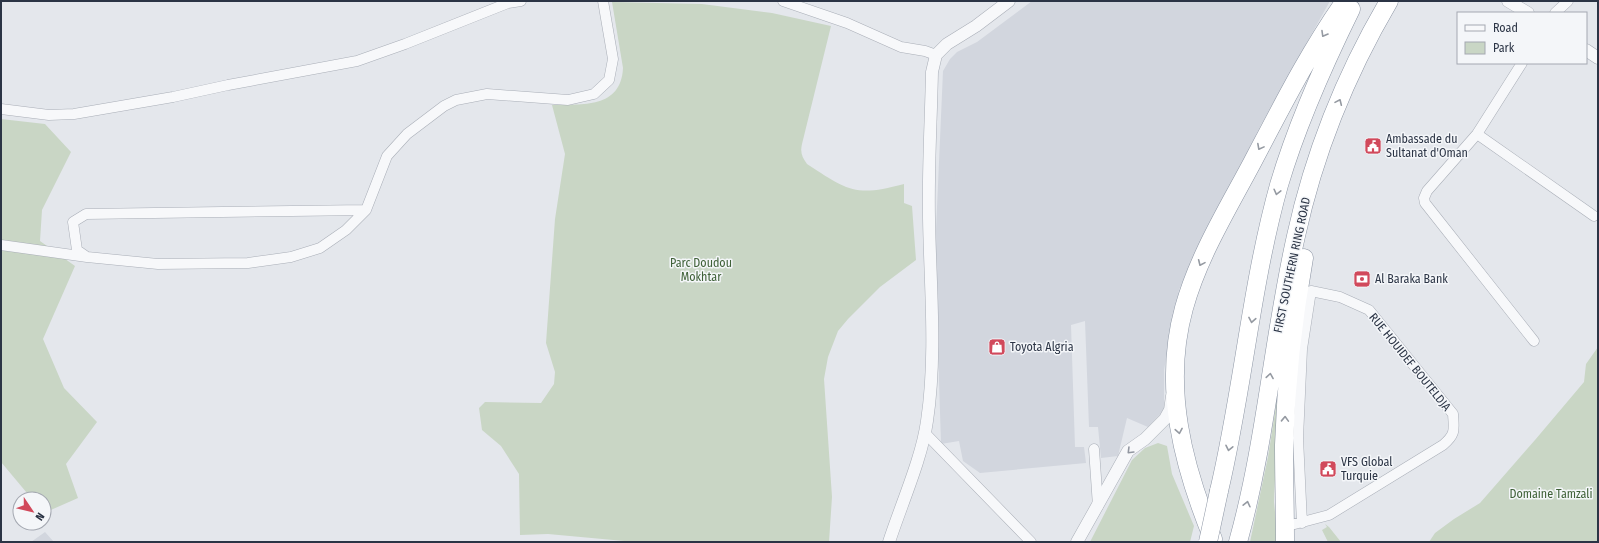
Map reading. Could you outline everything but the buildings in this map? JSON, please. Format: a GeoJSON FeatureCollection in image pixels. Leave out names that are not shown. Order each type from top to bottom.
{"type":"FeatureCollection","features":[{"type":"Feature","properties":{"kind":"highway"},"geometry":{"type":"LineString","coordinates":[[1214,542],[1186,465],[1176,416],[1175,373],[1181,321],[1189,292],[1203,258],[1283,104],[1345,1]]}},
{"type":"Feature","properties":{"kind":"highway"},"geometry":{"type":"LineString","coordinates":[[1208,542],[1231,438],[1266,244],[1279,186],[1309,100],[1332,46],[1355,1]]}},
{"type":"Feature","properties":{"kind":"highway","name":"FIRST SOUTHERN RING ROAD"},"geometry":{"type":"LineString","coordinates":[[1238,542],[1256,462],[1295,237],[1313,171],[1330,125],[1361,53],[1389,1]]}},
{"type":"Feature","properties":{"kind":"highway"},"geometry":{"type":"LineString","coordinates":[[1293,533],[1284,445],[1286,397],[1296,305],[1316,188],[1330,125]]}},
{"type":"Feature","properties":{"kind":"street"},"geometry":{"type":"LineString","coordinates":[[1,108],[49,115],[74,114],[173,97],[228,85],[357,61],[405,44],[508,3],[521,1]]}},
{"type":"Feature","properties":{"kind":"street"},"geometry":{"type":"LineString","coordinates":[[1,245],[87,257],[158,264],[248,263],[291,257],[320,248],[346,230],[366,210],[387,156],[407,134],[444,106],[456,100],[487,94],[568,100],[594,94],[609,80],[613,59],[603,1]]}},
{"type":"Feature","properties":{"kind":"street"},"geometry":{"type":"LineString","coordinates":[[783,1],[847,23],[901,47],[925,51],[936,55]]}},
{"type":"Feature","properties":{"kind":"street"},"geometry":{"type":"LineString","coordinates":[[889,542],[924,433],[929,402],[932,346],[929,202],[932,72],[936,55],[947,44],[976,26],[1009,1]]}},
{"type":"Feature","properties":{"kind":"street"},"geometry":{"type":"LineString","coordinates":[[1508,1],[1526,12]]}},
{"type":"Feature","properties":{"kind":"street"},"geometry":{"type":"LineString","coordinates":[[1556,12],[1568,1]]}},
{"type":"Feature","properties":{"kind":"street"},"geometry":{"type":"LineString","coordinates":[[1587,51],[1598,58]]}},
{"type":"Feature","properties":{"kind":"street"},"geometry":{"type":"LineString","coordinates":[[1521,64],[1477,134],[1427,191],[1424,198],[1425,203],[1534,340]]}},
{"type":"Feature","properties":{"kind":"street"},"geometry":{"type":"LineString","coordinates":[[1477,134],[1594,216]]}},
{"type":"Feature","properties":{"kind":"street"},"geometry":{"type":"LineString","coordinates":[[87,257],[76,250],[73,222],[86,214],[366,210]]}},
{"type":"Feature","properties":{"kind":"street","name":"RUE HOUIDEF BOUTELDJA"},"geometry":{"type":"LineString","coordinates":[[1311,291],[1340,297],[1369,310],[1453,414],[1454,429],[1453,437],[1443,445],[1329,515],[1293,533],[1302,350],[1311,291]]}},
{"type":"Feature","properties":{"kind":"street"},"geometry":{"type":"LineString","coordinates":[[1077,542],[1128,451],[1145,439],[1165,419],[1170,410],[1175,373]]}},
{"type":"Feature","properties":{"kind":"street"},"geometry":{"type":"LineString","coordinates":[[924,433],[1031,542]]}},
{"type":"Feature","properties":{"kind":"street"},"geometry":{"type":"LineString","coordinates":[[1094,449],[1098,506]]}},
{"type":"Feature","properties":{"kind":"shaded area"},"geometry":{"type":"Polygon","coordinates":[[[1032,1],[1330,1],[1261,125],[1179,290],[1164,370],[1164,410],[1148,427],[1127,418],[1118,456],[1101,458],[1098,427],[1089,427],[1085,321],[1071,325],[1075,447],[1084,447],[1086,463],[980,473],[963,461],[959,441],[941,444],[935,253],[943,71],[950,59],[957,52],[977,42],[1032,1]]]}},
{"type":"Feature","properties":{"kind":"shaded area"},"geometry":{"type":"Polygon","coordinates":[[[45,532],[54,542],[31,542],[45,532]]]}},
{"type":"Feature","properties":{"kind":"green space","name":"Parc Doudou Mokhtar"},"geometry":{"type":"Polygon","coordinates":[[[612,2],[702,4],[772,13],[831,26],[802,144],[801,152],[803,157],[807,164],[821,173],[843,186],[853,189],[863,191],[874,190],[904,184],[904,203],[912,206],[916,260],[880,287],[848,319],[838,331],[828,357],[824,379],[832,497],[829,542],[635,542],[548,534],[520,535],[519,474],[501,446],[482,430],[479,408],[485,402],[541,403],[554,384],[555,372],[546,343],[555,219],[565,154],[552,105],[575,105],[598,102],[608,97],[615,91],[621,81],[623,68],[612,2]]]}},
{"type":"Feature","properties":{"kind":"green space"},"geometry":{"type":"Polygon","coordinates":[[[1,119],[45,124],[71,152],[42,210],[40,241],[75,266],[43,339],[64,388],[97,422],[66,464],[78,498],[52,509],[52,491],[25,491],[1,462],[1,119]]]}},
{"type":"Feature","properties":{"kind":"green space","name":"Domaine Tamzali"},"geometry":{"type":"Polygon","coordinates":[[[1598,347],[1598,542],[1429,542],[1435,533],[1480,503],[1535,440],[1584,382],[1586,364],[1598,347]]]}},
{"type":"Feature","properties":{"kind":"green space"},"geometry":{"type":"Polygon","coordinates":[[[1279,387],[1274,502],[1278,542],[1250,542],[1268,457],[1279,387]]]}},
{"type":"Feature","properties":{"kind":"green space"},"geometry":{"type":"Polygon","coordinates":[[[1158,443],[1167,446],[1172,474],[1194,526],[1190,542],[1090,542],[1132,460],[1145,448],[1158,443]]]}},
{"type":"Feature","properties":{"kind":"green space"},"geometry":{"type":"Polygon","coordinates":[[[1325,524],[1341,542],[1328,542],[1322,530],[1327,527],[1325,524]]]}},
{"type":"Feature","properties":{"kind":"place","name":"Ambassade du Sultanat d'Oman"},"geometry":{"type":"Point","coordinates":[1373,146]}},
{"type":"Feature","properties":{"kind":"place","name":"Al Baraka Bank"},"geometry":{"type":"Point","coordinates":[1362,279]}},
{"type":"Feature","properties":{"kind":"place","name":"Toyota Algria"},"geometry":{"type":"Point","coordinates":[997,347]}},
{"type":"Feature","properties":{"kind":"place","name":"VFS Global Turquie"},"geometry":{"type":"Point","coordinates":[1328,469]}}]}
